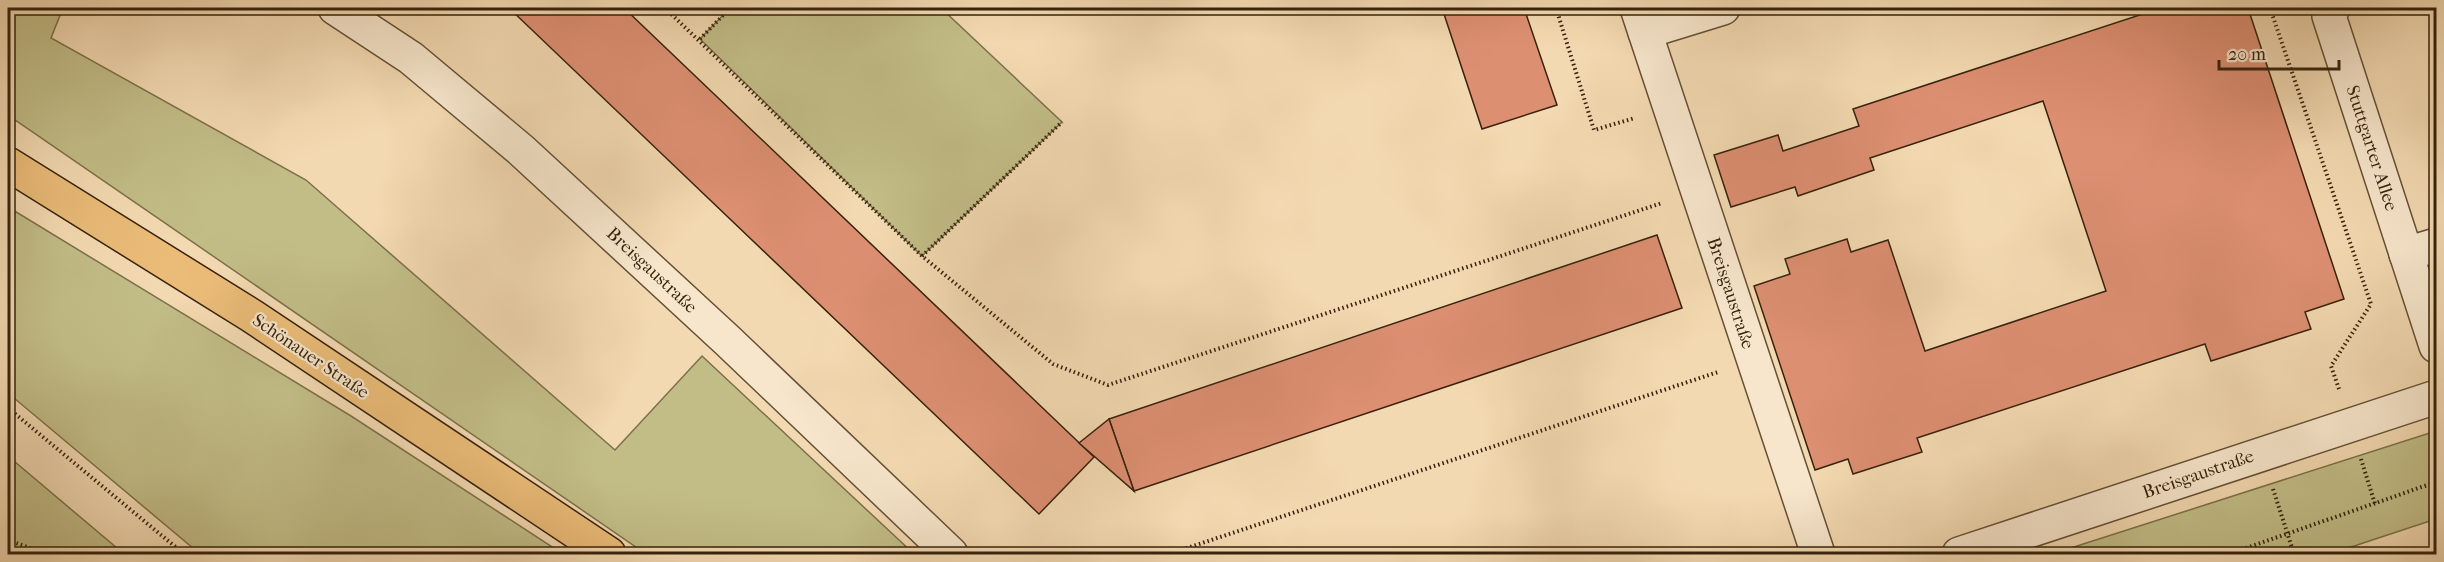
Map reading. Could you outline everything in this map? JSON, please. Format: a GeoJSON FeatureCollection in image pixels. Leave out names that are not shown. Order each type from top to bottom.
{"type":"FeatureCollection","features":[{"type":"Feature","properties":{"kind":"main road","name":"Schönauer Straße"},"geometry":{"type":"LineString","coordinates":[[8,164],[252,316],[609,555]]}},
{"type":"Feature","properties":{"kind":"street","name":"Breisgaustraße"},"geometry":{"type":"LineString","coordinates":[[335,8],[411,58],[521,150],[728,341],[951,555]]}},
{"type":"Feature","properties":{"kind":"street","name":"Breisgaustraße"},"geometry":{"type":"LineString","coordinates":[[1723,8],[1641,20],[1818,555]]}},
{"type":"Feature","properties":{"kind":"street","name":"Stuttgarter Allee"},"geometry":{"type":"LineString","coordinates":[[2333,8],[2329,16],[2421,249],[2435,342]]}},
{"type":"Feature","properties":{"kind":"street","name":"Breisgaustraße"},"geometry":{"type":"LineString","coordinates":[[1959,555],[2261,453],[2436,397]]}},
{"type":"Feature","properties":{"kind":"path"},"geometry":{"type":"LineString","coordinates":[[665,8],[700,39],[922,256],[1053,364],[1108,385],[1698,192]]}},
{"type":"Feature","properties":{"kind":"path"},"geometry":{"type":"LineString","coordinates":[[700,39],[730,8]]}},
{"type":"Feature","properties":{"kind":"path"},"geometry":{"type":"LineString","coordinates":[[1556,8],[1594,129],[1670,107]]}},
{"type":"Feature","properties":{"kind":"path"},"geometry":{"type":"LineString","coordinates":[[2270,8],[2371,304],[2331,366],[2375,504]]}},
{"type":"Feature","properties":{"kind":"path"},"geometry":{"type":"LineString","coordinates":[[922,256],[1062,122]]}},
{"type":"Feature","properties":{"kind":"path"},"geometry":{"type":"LineString","coordinates":[[1169,555],[1754,361]]}},
{"type":"Feature","properties":{"kind":"path"},"geometry":{"type":"LineString","coordinates":[[8,408],[184,555]]}},
{"type":"Feature","properties":{"kind":"path"},"geometry":{"type":"LineString","coordinates":[[2261,453],[2294,555]]}},
{"type":"Feature","properties":{"kind":"path"},"geometry":{"type":"LineString","coordinates":[[2229,555],[2436,482]]}},
{"type":"Feature","properties":{"kind":"path"},"geometry":{"type":"LineString","coordinates":[[8,540],[46,555]]}},
{"type":"Feature","properties":{"kind":"shaded area"},"geometry":{"type":"Polygon","coordinates":[[[8,8],[63,8],[51,38],[306,180],[615,450],[702,356],[914,554],[646,554],[8,115],[8,8]]]}},
{"type":"Feature","properties":{"kind":"shaded area"},"geometry":{"type":"Polygon","coordinates":[[[730,8],[941,8],[1062,122],[922,256],[700,39],[730,8]]]}},
{"type":"Feature","properties":{"kind":"shaded area"},"geometry":{"type":"Polygon","coordinates":[[[8,207],[351,416],[563,554],[200,554],[8,393],[8,207]]]}},
{"type":"Feature","properties":{"kind":"shaded area"},"geometry":{"type":"Polygon","coordinates":[[[2436,431],[2436,519],[2330,554],[2052,554],[2436,431]]]}},
{"type":"Feature","properties":{"kind":"shaded area"},"geometry":{"type":"Polygon","coordinates":[[[8,456],[124,554],[8,554],[8,456]]]}},
{"type":"Feature","properties":{"kind":"building"},"geometry":{"type":"Polygon","coordinates":[[[509,8],[624,8],[1094,457],[1039,514],[509,8]]]}},
{"type":"Feature","properties":{"kind":"building"},"geometry":{"type":"Polygon","coordinates":[[[1442,8],[1524,8],[1557,105],[1482,129],[1442,8]]]}},
{"type":"Feature","properties":{"kind":"building"},"geometry":{"type":"Polygon","coordinates":[[[2161,8],[2248,8],[2344,299],[2305,312],[2311,329],[2211,361],[2205,344],[1917,438],[1922,452],[1853,474],[1848,459],[1815,470],[1754,286],[1790,274],[1785,259],[1847,239],[1851,252],[1888,240],[1925,351],[2106,291],[2043,101],[1870,158],[1874,170],[1798,196],[1795,187],[1731,207],[1714,155],[1778,135],[1783,151],[1859,126],[1853,109],[2161,8]]]}},
{"type":"Feature","properties":{"kind":"building"},"geometry":{"type":"Polygon","coordinates":[[[1657,235],[1682,308],[1134,491],[1109,419],[1657,235]]]}},
{"type":"Feature","properties":{"kind":"building"},"geometry":{"type":"Polygon","coordinates":[[[1109,419],[1134,491],[1079,443],[1109,419]]]}}]}
